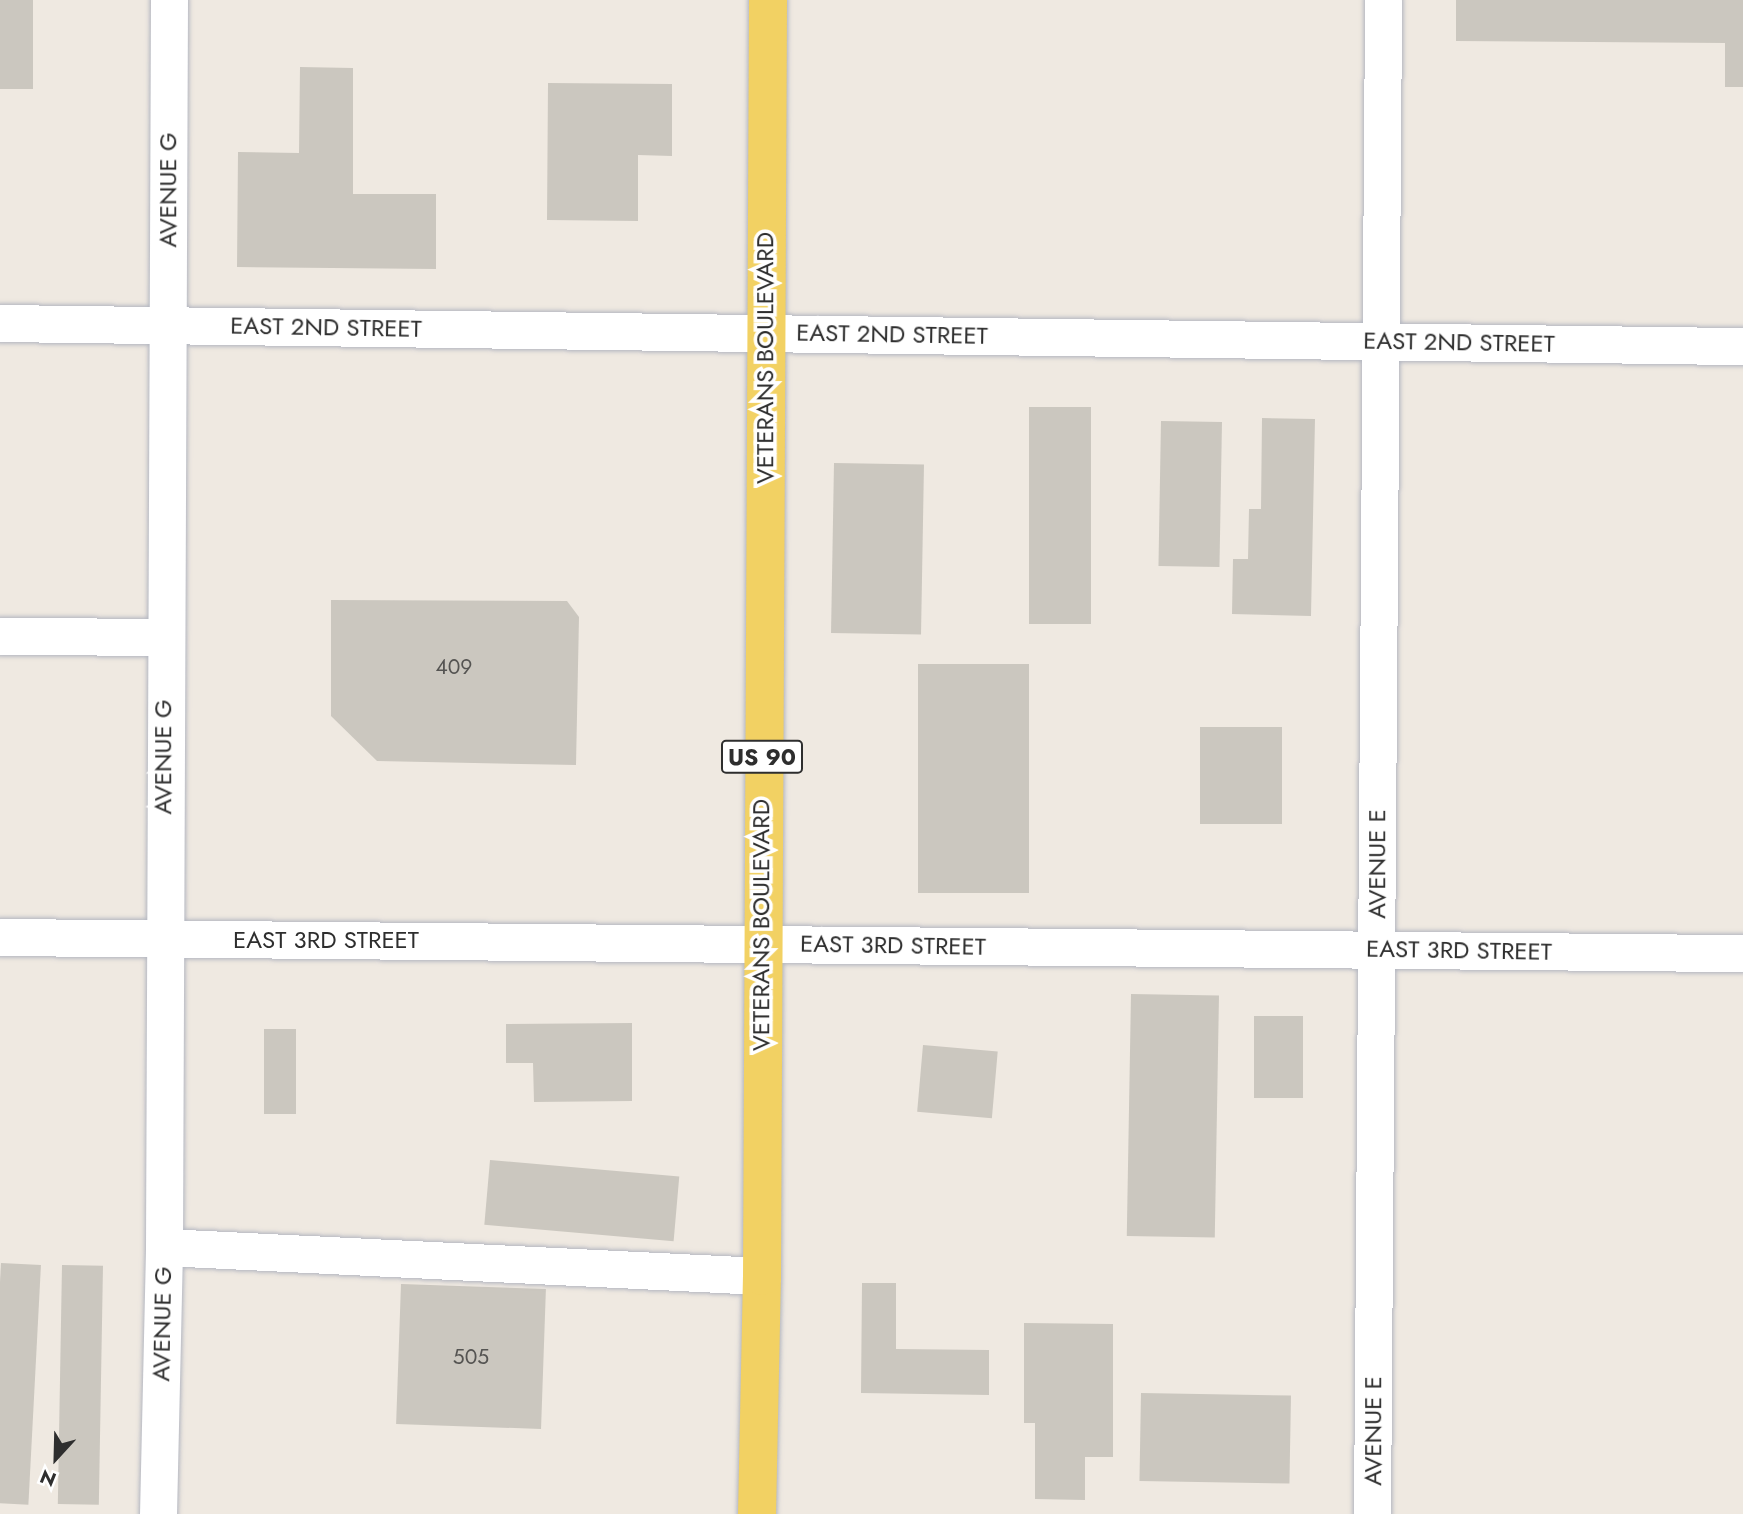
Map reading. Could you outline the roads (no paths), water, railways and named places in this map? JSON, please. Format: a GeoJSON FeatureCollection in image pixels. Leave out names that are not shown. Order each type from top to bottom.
{"type":"FeatureCollection","features":[{"type":"Feature","properties":{"kind":"main road","name":"VETERANS BOULEVARD"},"geometry":{"type":"LineString","coordinates":[[757,1514],[762,1276],[760,944],[768,0]]}},
{"type":"Feature","properties":{"kind":"street","name":"AVENUE G"},"geometry":{"type":"LineString","coordinates":[[158,1514],[164,1247],[162,939],[169,0]]}},
{"type":"Feature","properties":{"kind":"street","name":"AVENUE E"},"geometry":{"type":"LineString","coordinates":[[1372,1514],[1383,0]]}},
{"type":"Feature","properties":{"kind":"street","name":"EAST 2ND STREET"},"geometry":{"type":"LineString","coordinates":[[0,323],[1743,346]]}},
{"type":"Feature","properties":{"kind":"street"},"geometry":{"type":"LineString","coordinates":[[0,636],[164,637]]}},
{"type":"Feature","properties":{"kind":"street","name":"EAST 3RD STREET"},"geometry":{"type":"LineString","coordinates":[[0,937],[1743,953]]}},
{"type":"Feature","properties":{"kind":"street"},"geometry":{"type":"LineString","coordinates":[[164,1247],[762,1276]]}}]}
